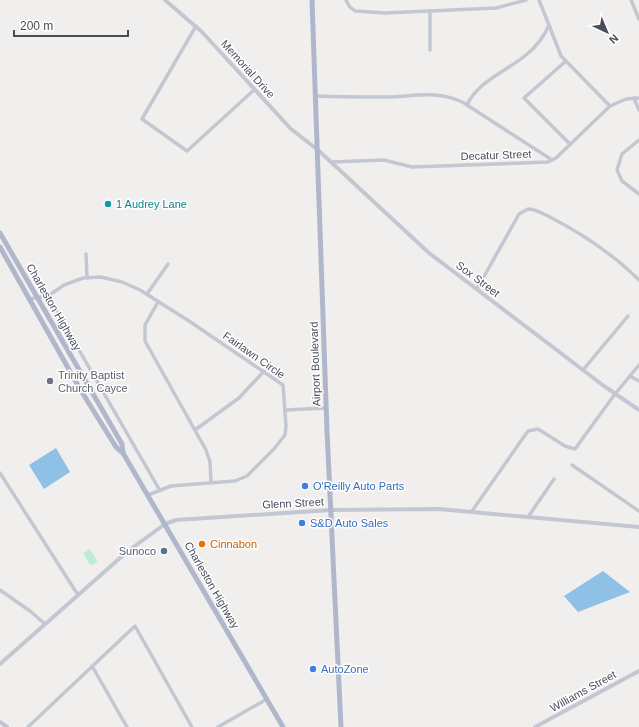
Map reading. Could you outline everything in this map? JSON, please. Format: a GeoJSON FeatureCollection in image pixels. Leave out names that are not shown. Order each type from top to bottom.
{"type":"FeatureCollection","features":[{"type":"Feature","properties":{"kind":"main road","name":"Airport Boulevard"},"geometry":{"type":"LineString","coordinates":[[312,0],[326,408],[341,727]]}},
{"type":"Feature","properties":{"kind":"main road","name":"Charleston Highway"},"geometry":{"type":"LineString","coordinates":[[0,233],[122,444],[123,453]]}},
{"type":"Feature","properties":{"kind":"main road","name":"Charleston Highway"},"geometry":{"type":"LineString","coordinates":[[0,247],[80,389],[116,447],[123,453],[283,727]]}},
{"type":"Feature","properties":{"kind":"street","name":"Memorial Drive"},"geometry":{"type":"LineString","coordinates":[[165,0],[196,26],[291,129],[318,150]]}},
{"type":"Feature","properties":{"kind":"street"},"geometry":{"type":"LineString","coordinates":[[346,0],[351,8],[360,12],[385,13],[496,8],[526,0]]}},
{"type":"Feature","properties":{"kind":"street"},"geometry":{"type":"LineString","coordinates":[[539,0],[561,56],[610,106]]}},
{"type":"Feature","properties":{"kind":"street"},"geometry":{"type":"LineString","coordinates":[[631,0],[639,19]]}},
{"type":"Feature","properties":{"kind":"street"},"geometry":{"type":"LineString","coordinates":[[430,11],[430,50]]}},
{"type":"Feature","properties":{"kind":"street"},"geometry":{"type":"LineString","coordinates":[[196,26],[142,119],[187,150],[254,90]]}},
{"type":"Feature","properties":{"kind":"street"},"geometry":{"type":"LineString","coordinates":[[467,105],[473,95],[485,84],[533,49],[549,26]]}},
{"type":"Feature","properties":{"kind":"street"},"geometry":{"type":"LineString","coordinates":[[566,61],[524,98],[570,144]]}},
{"type":"Feature","properties":{"kind":"street"},"geometry":{"type":"LineString","coordinates":[[316,96],[375,97],[436,95],[452,98],[467,105],[552,160],[610,106],[626,99],[639,98]]}},
{"type":"Feature","properties":{"kind":"street"},"geometry":{"type":"LineString","coordinates":[[634,98],[639,110]]}},
{"type":"Feature","properties":{"kind":"street"},"geometry":{"type":"LineString","coordinates":[[639,140],[622,154],[617,170],[622,181],[639,194]]}},
{"type":"Feature","properties":{"kind":"street","name":"Sox Street"},"geometry":{"type":"LineString","coordinates":[[318,150],[429,253],[615,394],[639,410]]}},
{"type":"Feature","properties":{"kind":"street","name":"Decatur Street"},"geometry":{"type":"LineString","coordinates":[[331,162],[384,160],[412,167],[544,162],[552,160]]}},
{"type":"Feature","properties":{"kind":"street"},"geometry":{"type":"LineString","coordinates":[[477,289],[519,214],[528,209],[540,211],[573,230],[616,259],[639,280]]}},
{"type":"Feature","properties":{"kind":"street"},"geometry":{"type":"LineString","coordinates":[[86,254],[87,278]]}},
{"type":"Feature","properties":{"kind":"street"},"geometry":{"type":"LineString","coordinates":[[147,294],[168,264]]}},
{"type":"Feature","properties":{"kind":"street","name":"Fairlawn Circle"},"geometry":{"type":"LineString","coordinates":[[29,299],[48,296],[64,285],[87,278],[114,280],[147,294],[283,385],[285,434],[261,462],[246,476],[239,480],[180,484],[159,489],[148,495]]}},
{"type":"Feature","properties":{"kind":"street","name":"Charleston Highway"},"geometry":{"type":"LineString","coordinates":[[48,296],[159,489]]}},
{"type":"Feature","properties":{"kind":"street"},"geometry":{"type":"LineString","coordinates":[[158,302],[145,325],[145,341],[209,458],[211,482]]}},
{"type":"Feature","properties":{"kind":"street"},"geometry":{"type":"LineString","coordinates":[[583,370],[628,316]]}},
{"type":"Feature","properties":{"kind":"street"},"geometry":{"type":"LineString","coordinates":[[472,511],[525,434],[531,429],[538,429],[565,446],[575,449],[615,394],[639,365]]}},
{"type":"Feature","properties":{"kind":"street"},"geometry":{"type":"LineString","coordinates":[[195,430],[234,402],[248,390],[264,371]]}},
{"type":"Feature","properties":{"kind":"street"},"geometry":{"type":"LineString","coordinates":[[630,376],[639,381]]}},
{"type":"Feature","properties":{"kind":"street"},"geometry":{"type":"LineString","coordinates":[[285,410],[326,408]]}},
{"type":"Feature","properties":{"kind":"street"},"geometry":{"type":"LineString","coordinates":[[572,465],[639,511]]}},
{"type":"Feature","properties":{"kind":"street"},"geometry":{"type":"LineString","coordinates":[[0,473],[78,595]]}},
{"type":"Feature","properties":{"kind":"street"},"geometry":{"type":"LineString","coordinates":[[528,517],[554,479]]}},
{"type":"Feature","properties":{"kind":"street","name":"Glenn Street"},"geometry":{"type":"LineString","coordinates":[[0,664],[128,551],[165,524],[184,518],[331,510],[440,509],[639,527]]}},
{"type":"Feature","properties":{"kind":"street"},"geometry":{"type":"LineString","coordinates":[[0,590],[30,611],[45,624]]}},
{"type":"Feature","properties":{"kind":"street"},"geometry":{"type":"LineString","coordinates":[[28,727],[134,626],[192,727]]}},
{"type":"Feature","properties":{"kind":"street"},"geometry":{"type":"LineString","coordinates":[[92,666],[127,727]]}},
{"type":"Feature","properties":{"kind":"street","name":"Williams Street"},"geometry":{"type":"LineString","coordinates":[[535,727],[639,670]]}},
{"type":"Feature","properties":{"kind":"street"},"geometry":{"type":"LineString","coordinates":[[218,727],[267,699]]}},
{"type":"Feature","properties":{"kind":"street"},"geometry":{"type":"LineString","coordinates":[[0,722],[7,727]]}},
{"type":"Feature","properties":{"kind":"green space"},"geometry":{"type":"Polygon","coordinates":[[[90,549],[98,562],[91,566],[83,553],[90,549]]]}},
{"type":"Feature","properties":{"kind":"water"},"geometry":{"type":"Polygon","coordinates":[[[56,448],[70,472],[44,489],[29,465],[56,448]]]}},
{"type":"Feature","properties":{"kind":"water"},"geometry":{"type":"Polygon","coordinates":[[[603,571],[630,592],[578,612],[564,596],[603,571]]]}},
{"type":"Feature","properties":{"kind":"place","name":"1 Audrey Lane"},"geometry":{"type":"Point","coordinates":[108,204]}},
{"type":"Feature","properties":{"kind":"place","name":"Trinity Baptist Church Cayce"},"geometry":{"type":"Point","coordinates":[50,381]}},
{"type":"Feature","properties":{"kind":"place","name":"O'Reilly Auto Parts"},"geometry":{"type":"Point","coordinates":[305,486]}},
{"type":"Feature","properties":{"kind":"place","name":"S&D Auto Sales"},"geometry":{"type":"Point","coordinates":[302,523]}},
{"type":"Feature","properties":{"kind":"place","name":"Cinnabon"},"geometry":{"type":"Point","coordinates":[202,544]}},
{"type":"Feature","properties":{"kind":"place","name":"Sunoco"},"geometry":{"type":"Point","coordinates":[164,551]}},
{"type":"Feature","properties":{"kind":"place","name":"AutoZone"},"geometry":{"type":"Point","coordinates":[313,669]}}]}
